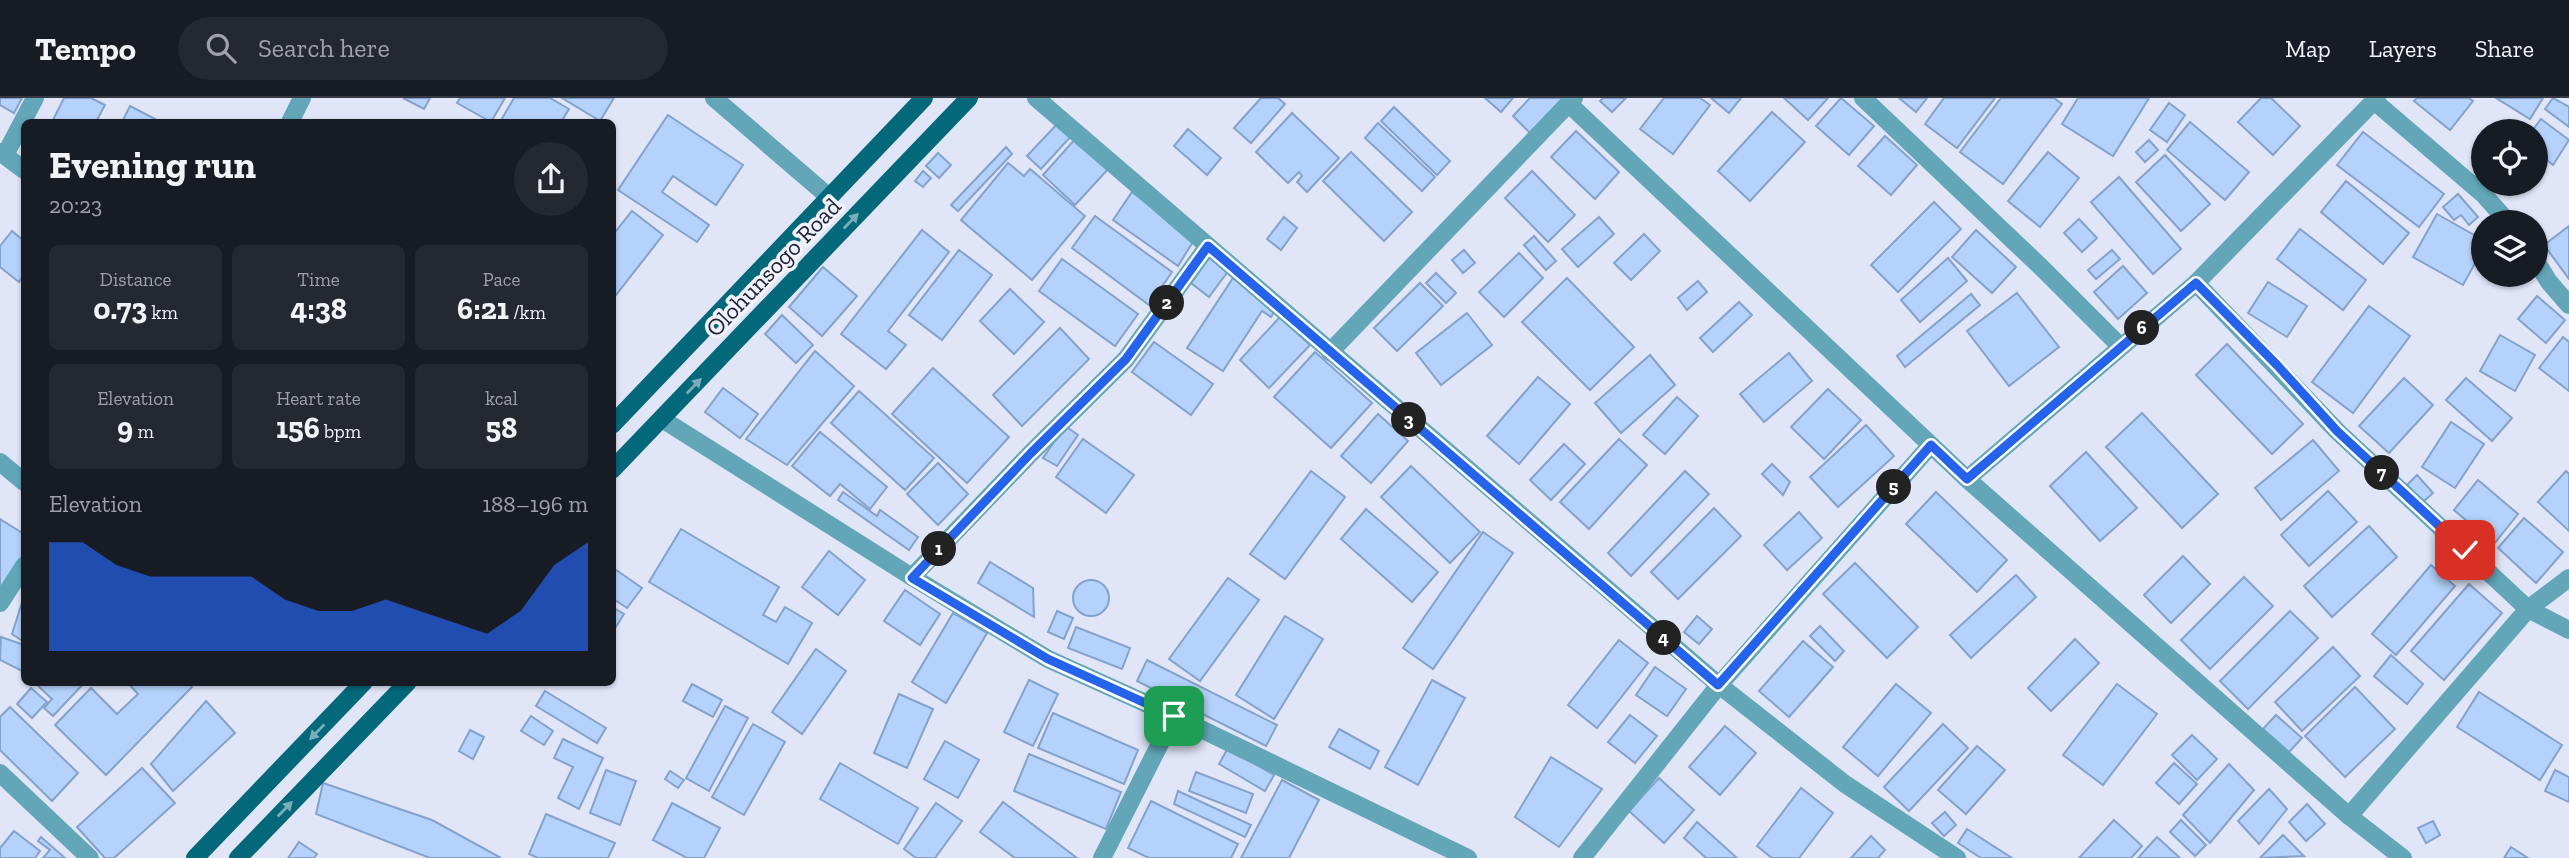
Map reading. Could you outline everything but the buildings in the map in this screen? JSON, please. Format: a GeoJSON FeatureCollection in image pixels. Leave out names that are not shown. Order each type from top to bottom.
{"type":"FeatureCollection","features":[{"type":"Feature","properties":{"kind":"main road","name":"Olohunsogo Road"},"geometry":{"type":"LineString","coordinates":[[616,421],[924,98]]}},
{"type":"Feature","properties":{"kind":"main road","name":"Olohunsogo Road"},"geometry":{"type":"LineString","coordinates":[[616,466],[969,98]]}},
{"type":"Feature","properties":{"kind":"main road"},"geometry":{"type":"LineString","coordinates":[[195,858],[360,686]]}},
{"type":"Feature","properties":{"kind":"main road"},"geometry":{"type":"LineString","coordinates":[[238,858],[400,686]]}},
{"type":"Feature","properties":{"kind":"street"},"geometry":{"type":"LineString","coordinates":[[22,119],[35,98]]}},
{"type":"Feature","properties":{"kind":"street"},"geometry":{"type":"LineString","coordinates":[[292,119],[302,98]]}},
{"type":"Feature","properties":{"kind":"street"},"geometry":{"type":"LineString","coordinates":[[715,98],[828,197]]}},
{"type":"Feature","properties":{"kind":"street"},"geometry":{"type":"LineString","coordinates":[[1036,98],[1718,685],[1845,784],[1957,858]]}},
{"type":"Feature","properties":{"kind":"street"},"geometry":{"type":"LineString","coordinates":[[1863,98],[2120,346]]}},
{"type":"Feature","properties":{"kind":"street"},"geometry":{"type":"LineString","coordinates":[[1967,479],[2196,283],[2375,99],[2484,195],[2497,210]]}},
{"type":"Feature","properties":{"kind":"street"},"geometry":{"type":"LineString","coordinates":[[1330,352],[1572,101],[1967,479],[2349,817],[2403,858]]}},
{"type":"Feature","properties":{"kind":"street"},"geometry":{"type":"LineString","coordinates":[[21,121],[2,153],[21,168]]}},
{"type":"Feature","properties":{"kind":"street"},"geometry":{"type":"LineString","coordinates":[[912,578],[1031,453],[1126,359],[1208,246]]}},
{"type":"Feature","properties":{"kind":"street"},"geometry":{"type":"LineString","coordinates":[[2548,280],[2569,305]]}},
{"type":"Feature","properties":{"kind":"street"},"geometry":{"type":"LineString","coordinates":[[2196,283],[2337,431],[2528,609],[2569,630]]}},
{"type":"Feature","properties":{"kind":"street"},"geometry":{"type":"LineString","coordinates":[[662,419],[912,578],[1048,659],[1174,716],[1468,858]]}},
{"type":"Feature","properties":{"kind":"street"},"geometry":{"type":"LineString","coordinates":[[1582,858],[1718,685],[1931,445]]}},
{"type":"Feature","properties":{"kind":"street"},"geometry":{"type":"LineString","coordinates":[[0,462],[21,480]]}},
{"type":"Feature","properties":{"kind":"street"},"geometry":{"type":"LineString","coordinates":[[0,603],[21,571]]}},
{"type":"Feature","properties":{"kind":"street"},"geometry":{"type":"LineString","coordinates":[[2349,817],[2528,609],[2569,578]]}},
{"type":"Feature","properties":{"kind":"street"},"geometry":{"type":"LineString","coordinates":[[1102,858],[1174,716]]}},
{"type":"Feature","properties":{"kind":"street"},"geometry":{"type":"LineString","coordinates":[[0,773],[90,858]]}},
{"type":"Feature","properties":{"kind":"route"},"geometry":{"type":"LineString","coordinates":[[1174,716],[1048,659],[912,578],[1031,453],[1126,359],[1208,246],[1718,685],[1931,445],[1967,479],[2196,283],[2337,431],[2465,550]]}}]}
